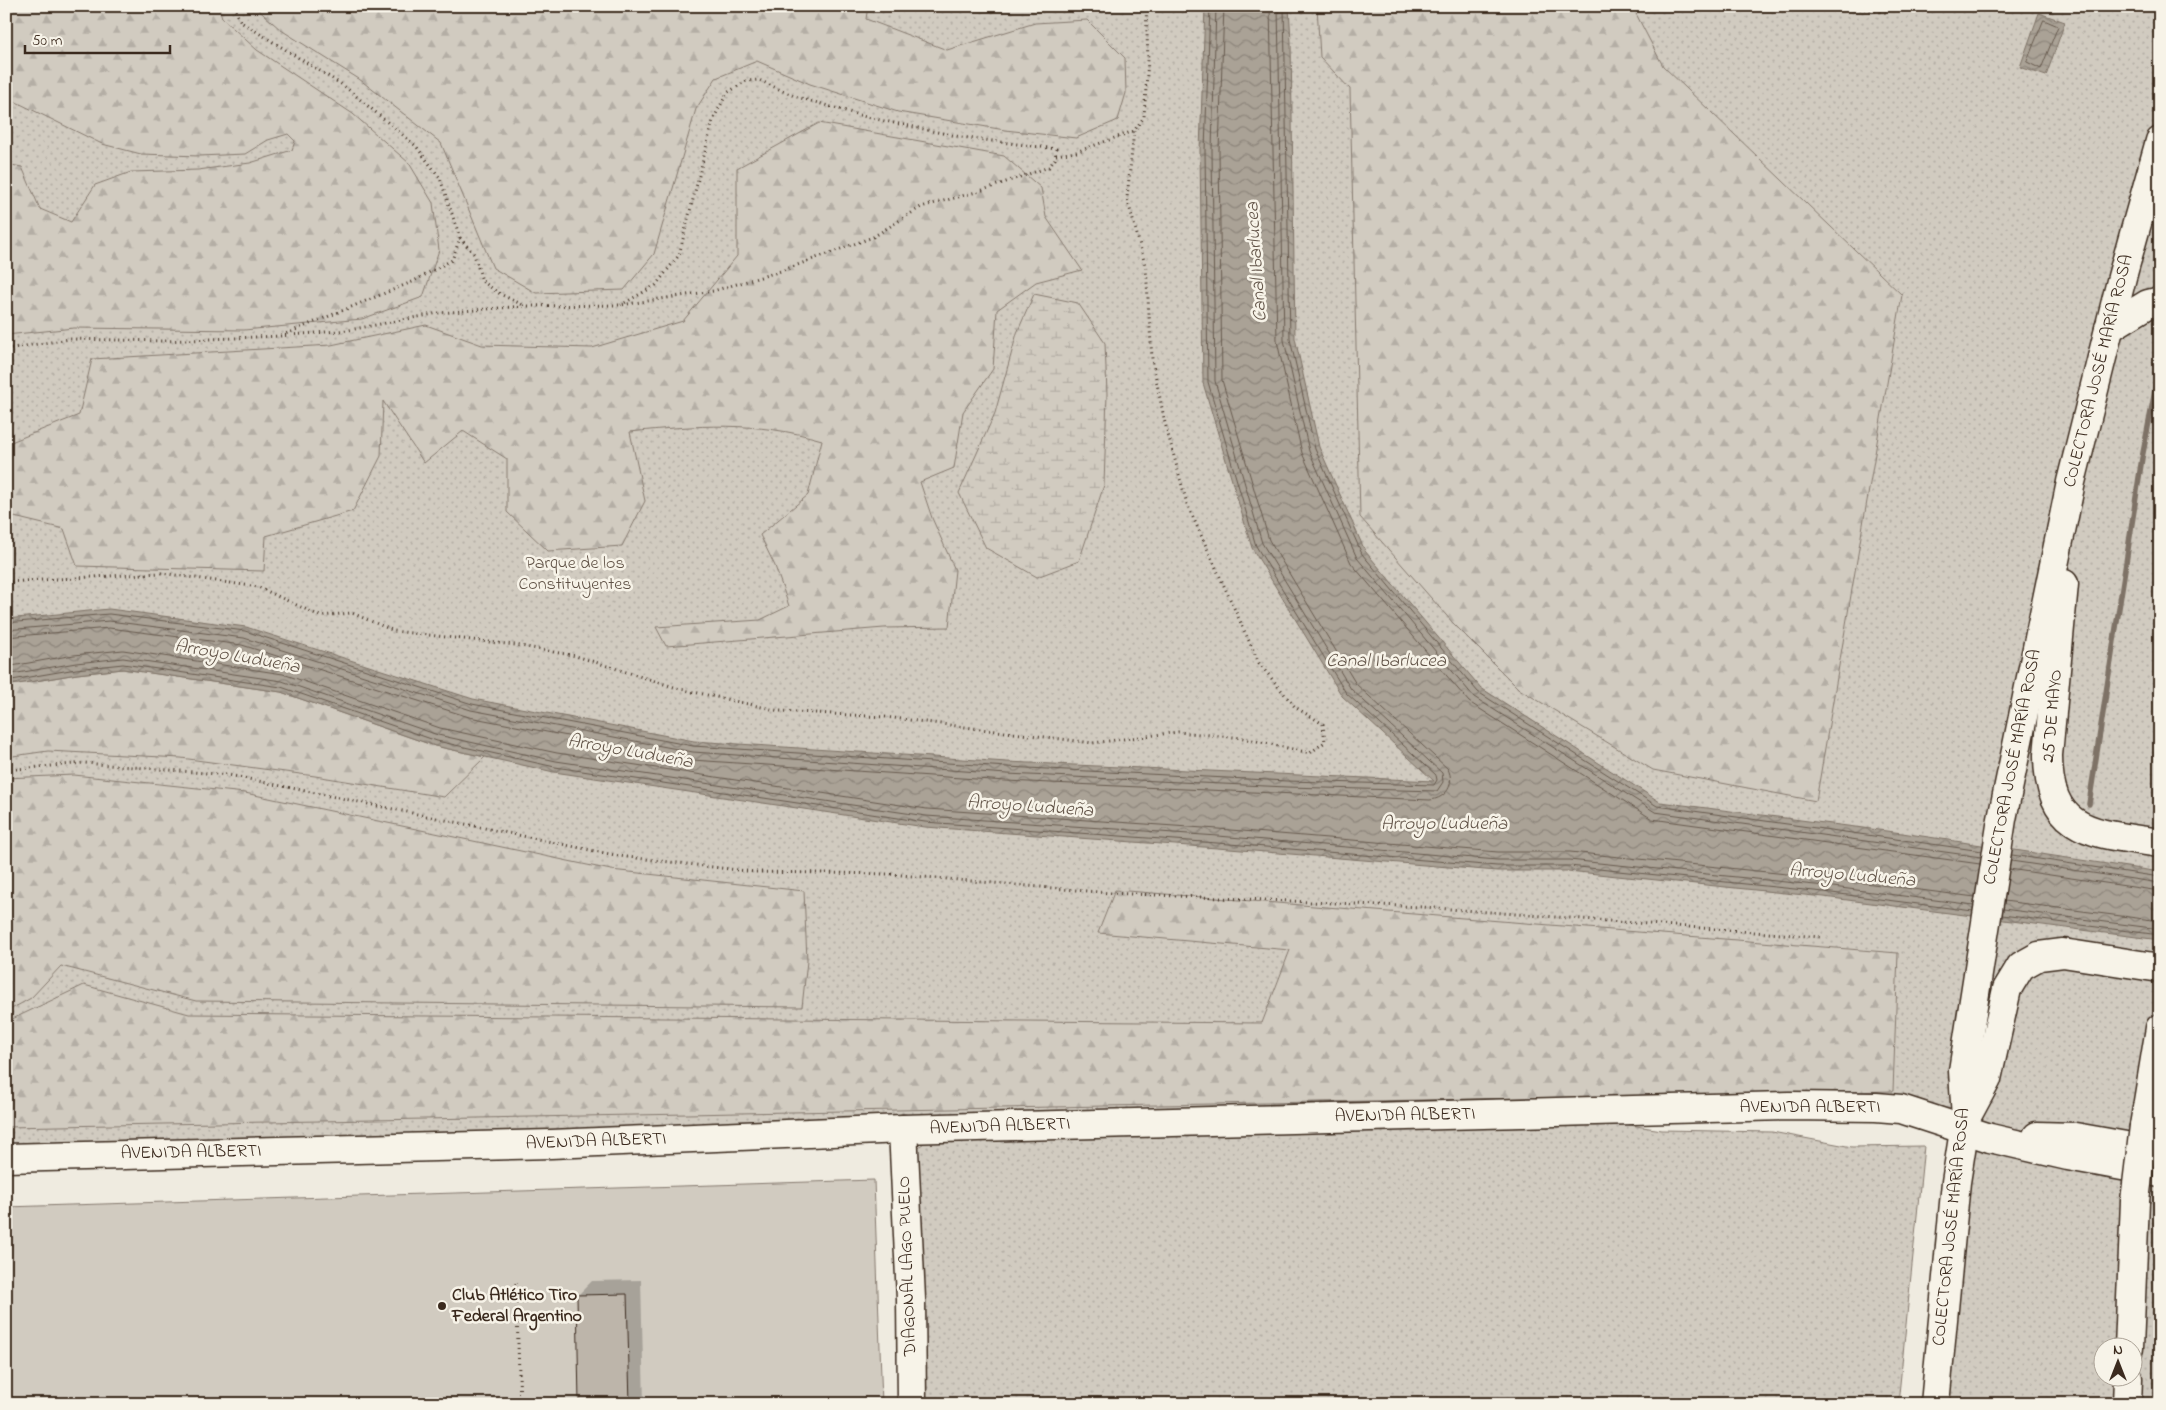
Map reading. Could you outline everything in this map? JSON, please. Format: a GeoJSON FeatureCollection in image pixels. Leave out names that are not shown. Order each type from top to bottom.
{"type":"FeatureCollection","features":[{"type":"Feature","properties":{"kind":"main road","name":"COLECTORA JOSÉ MARÍA ROSA"},"geometry":{"type":"LineString","coordinates":[[1936,1404],[1956,1182],[1964,1124],[1963,1071],[2002,819],[2070,482],[2109,328],[2160,142]]}},
{"type":"Feature","properties":{"kind":"main road"},"geometry":{"type":"LineString","coordinates":[[2109,328],[2148,304],[2160,302]]}},
{"type":"Feature","properties":{"kind":"main road","name":"25 DE MAYO"},"geometry":{"type":"LineString","coordinates":[[2070,482],[2066,572],[2048,755],[2048,778],[2056,802],[2066,816],[2083,828],[2160,843]]}},
{"type":"Feature","properties":{"kind":"main road"},"geometry":{"type":"LineString","coordinates":[[1964,1124],[1987,1079],[2007,989],[2022,966],[2040,956],[2063,953],[2160,968]]}},
{"type":"Feature","properties":{"kind":"main road"},"geometry":{"type":"LineString","coordinates":[[2128,1338],[2135,1201],[2144,1126],[2160,1028]]}},
{"type":"Feature","properties":{"kind":"main road","name":"AVENIDA ALBERTI"},"geometry":{"type":"LineString","coordinates":[[6,1158],[550,1144],[903,1129],[1789,1106],[1901,1109],[1964,1124],[1990,1138],[2068,1156],[2160,1173]]}},
{"type":"Feature","properties":{"kind":"main road","name":"DIAGONAL LAGO PUELO"},"geometry":{"type":"LineString","coordinates":[[903,1129],[911,1299],[912,1404]]}},
{"type":"Feature","properties":{"kind":"main road","name":"AVENIDA ALBERTI"},"geometry":{"type":"LineString","coordinates":[[1990,1138],[2024,1136],[2075,1137],[2160,1152]]}},
{"type":"Feature","properties":{"kind":"main road"},"geometry":{"type":"LineString","coordinates":[[2127,1404],[2128,1388]]}},
{"type":"Feature","properties":{"kind":"path"},"geometry":{"type":"LineString","coordinates":[[233,6],[241,22],[344,86],[416,146],[440,178],[460,238],[474,254],[482,281],[500,294],[524,306]]}},
{"type":"Feature","properties":{"kind":"path"},"geometry":{"type":"LineString","coordinates":[[6,582],[161,573],[258,587],[320,616],[352,613],[394,631],[515,645],[576,656],[680,690],[780,711],[885,717],[1093,743],[1178,732],[1243,738],[1310,753],[1325,742],[1323,724],[1295,707],[1259,663],[1187,504],[1165,423],[1152,360],[1146,268],[1127,198],[1134,131],[1144,117],[1148,60],[1146,6]]}},
{"type":"Feature","properties":{"kind":"path"},"geometry":{"type":"LineString","coordinates":[[1840,6],[1889,13]]}},
{"type":"Feature","properties":{"kind":"path"},"geometry":{"type":"LineString","coordinates":[[6,349],[70,339],[164,341],[280,336],[349,330],[439,313],[524,306],[621,305],[713,291],[781,271],[873,237],[921,207],[980,191],[1049,167],[1055,159],[1056,149],[1046,146],[961,137],[866,117],[794,96],[759,80],[746,81],[727,93],[714,120],[679,255],[656,284],[621,305]]}},
{"type":"Feature","properties":{"kind":"path"},"geometry":{"type":"LineString","coordinates":[[1056,155],[1076,152],[1134,131]]}},
{"type":"Feature","properties":{"kind":"path"},"geometry":{"type":"LineString","coordinates":[[280,336],[412,282],[452,260],[460,238]]}},
{"type":"Feature","properties":{"kind":"path"},"geometry":{"type":"LineString","coordinates":[[6,770],[85,763],[229,775],[620,856],[755,872],[889,874],[1110,893],[1423,907],[1821,938]]}},
{"type":"Feature","properties":{"kind":"path"},"geometry":{"type":"LineString","coordinates":[[516,1283],[520,1404]]}},
{"type":"Feature","properties":{"kind":"green space","name":"Parque de los Constituyentes"},"geometry":{"type":"Polygon","coordinates":[[[6,6],[2160,6],[2160,1404],[1935,1404],[1963,1130],[1901,1109],[6,1158],[6,6]]]}},
{"type":"Feature","properties":{"kind":"green space"},"geometry":{"type":"Polygon","coordinates":[[[6,6],[219,6],[222,18],[257,50],[353,114],[409,163],[433,203],[439,250],[423,297],[362,319],[244,330],[74,328],[6,335],[6,164],[22,167],[40,209],[71,222],[95,185],[131,172],[198,170],[250,163],[292,150],[295,141],[288,134],[268,140],[245,154],[199,156],[141,154],[102,144],[6,97],[6,6]]]}},
{"type":"Feature","properties":{"kind":"green space"},"geometry":{"type":"Polygon","coordinates":[[[254,6],[868,6],[866,19],[947,50],[1035,23],[1087,20],[1125,58],[1126,93],[1118,120],[1076,138],[1005,130],[898,112],[810,84],[757,61],[716,78],[696,109],[654,254],[624,290],[536,293],[493,268],[441,143],[359,79],[281,30],[254,6]]]}},
{"type":"Feature","properties":{"kind":"green space"},"geometry":{"type":"Polygon","coordinates":[[[1317,6],[1632,6],[1663,66],[1902,295],[1816,801],[1653,770],[1519,689],[1453,623],[1360,517],[1350,89],[1320,57],[1317,6]]]}},
{"type":"Feature","properties":{"kind":"green space"},"geometry":{"type":"Polygon","coordinates":[[[819,123],[1004,156],[1041,188],[1046,217],[1082,270],[1036,282],[997,310],[993,369],[963,412],[954,468],[920,482],[932,518],[955,570],[949,627],[884,628],[666,646],[656,627],[760,620],[789,606],[775,566],[760,535],[808,495],[822,440],[798,434],[750,427],[703,426],[630,432],[645,501],[622,546],[548,551],[507,512],[507,459],[463,431],[424,463],[383,401],[381,456],[353,511],[266,536],[264,571],[77,566],[64,529],[6,515],[6,444],[79,415],[92,359],[331,345],[426,325],[482,345],[592,348],[683,321],[737,256],[737,168],[819,123]]]}},
{"type":"Feature","properties":{"kind":"green space"},"geometry":{"type":"Polygon","coordinates":[[[1034,294],[1078,303],[1105,343],[1107,394],[1104,485],[1079,561],[1037,577],[986,548],[959,493],[995,413],[1017,333],[1034,294]]]}},
{"type":"Feature","properties":{"kind":"green space"},"geometry":{"type":"Polygon","coordinates":[[[123,669],[281,692],[435,746],[485,757],[444,797],[315,776],[181,758],[48,751],[6,757],[6,686],[77,674],[123,669]]]}},
{"type":"Feature","properties":{"kind":"green space"},"geometry":{"type":"Polygon","coordinates":[[[74,775],[245,793],[611,870],[804,891],[807,961],[802,1007],[196,1001],[61,966],[31,998],[6,1012],[6,778],[74,775]]]}},
{"type":"Feature","properties":{"kind":"green space"},"geometry":{"type":"Polygon","coordinates":[[[1115,890],[1898,953],[1893,1091],[6,1127],[6,1022],[84,985],[189,1014],[1262,1023],[1290,950],[1098,933],[1115,890]]]}},
{"type":"Feature","properties":{"kind":"green space"},"geometry":{"type":"Polygon","coordinates":[[[1610,1122],[1662,1130],[1772,1132],[1852,1147],[1924,1146],[1898,1404],[919,1404],[916,1149],[924,1143],[972,1136],[1610,1122]]]}},
{"type":"Feature","properties":{"kind":"green space","name":"Club Atlético Tiro Federal Argentino"},"geometry":{"type":"Polygon","coordinates":[[[874,1180],[882,1404],[6,1404],[6,1207],[874,1180]]]}},
{"type":"Feature","properties":{"kind":"water","name":"Arroyo Ludueña"},"geometry":{"type":"Polygon","coordinates":[[[1205,6],[1289,6],[1295,338],[1319,447],[1365,551],[1481,688],[1660,802],[1902,833],[2160,872],[2160,940],[1824,897],[1568,871],[1497,871],[925,827],[554,772],[435,746],[281,692],[123,669],[77,674],[6,686],[6,619],[109,609],[246,627],[473,699],[694,741],[1007,762],[1434,781],[1342,696],[1252,548],[1203,383],[1200,150],[1205,6]]]}},
{"type":"Feature","properties":{"kind":"water"},"geometry":{"type":"Polygon","coordinates":[[[2039,13],[2065,22],[2046,76],[2020,67],[2039,13]]]}},
{"type":"Feature","properties":{"kind":"building"},"geometry":{"type":"Polygon","coordinates":[[[627,1294],[630,1404],[579,1404],[577,1295],[627,1294]]]}},
{"type":"Feature","properties":{"kind":"waterway"},"geometry":{"type":"LineString","coordinates":[[2089,804],[2142,458],[2160,365]]}},
{"type":"Feature","properties":{"kind":"place","name":"Club Atlético Tiro Federal Argentino"},"geometry":{"type":"Point","coordinates":[442,1306]}},
{"type":"Feature","properties":{"kind":"water label","name":"Canal Ibarlucea"},"geometry":{"type":"Point","coordinates":[1257,262]}},
{"type":"Feature","properties":{"kind":"water label","name":"Canal Ibarlucea"},"geometry":{"type":"Point","coordinates":[1386,661]}}]}
